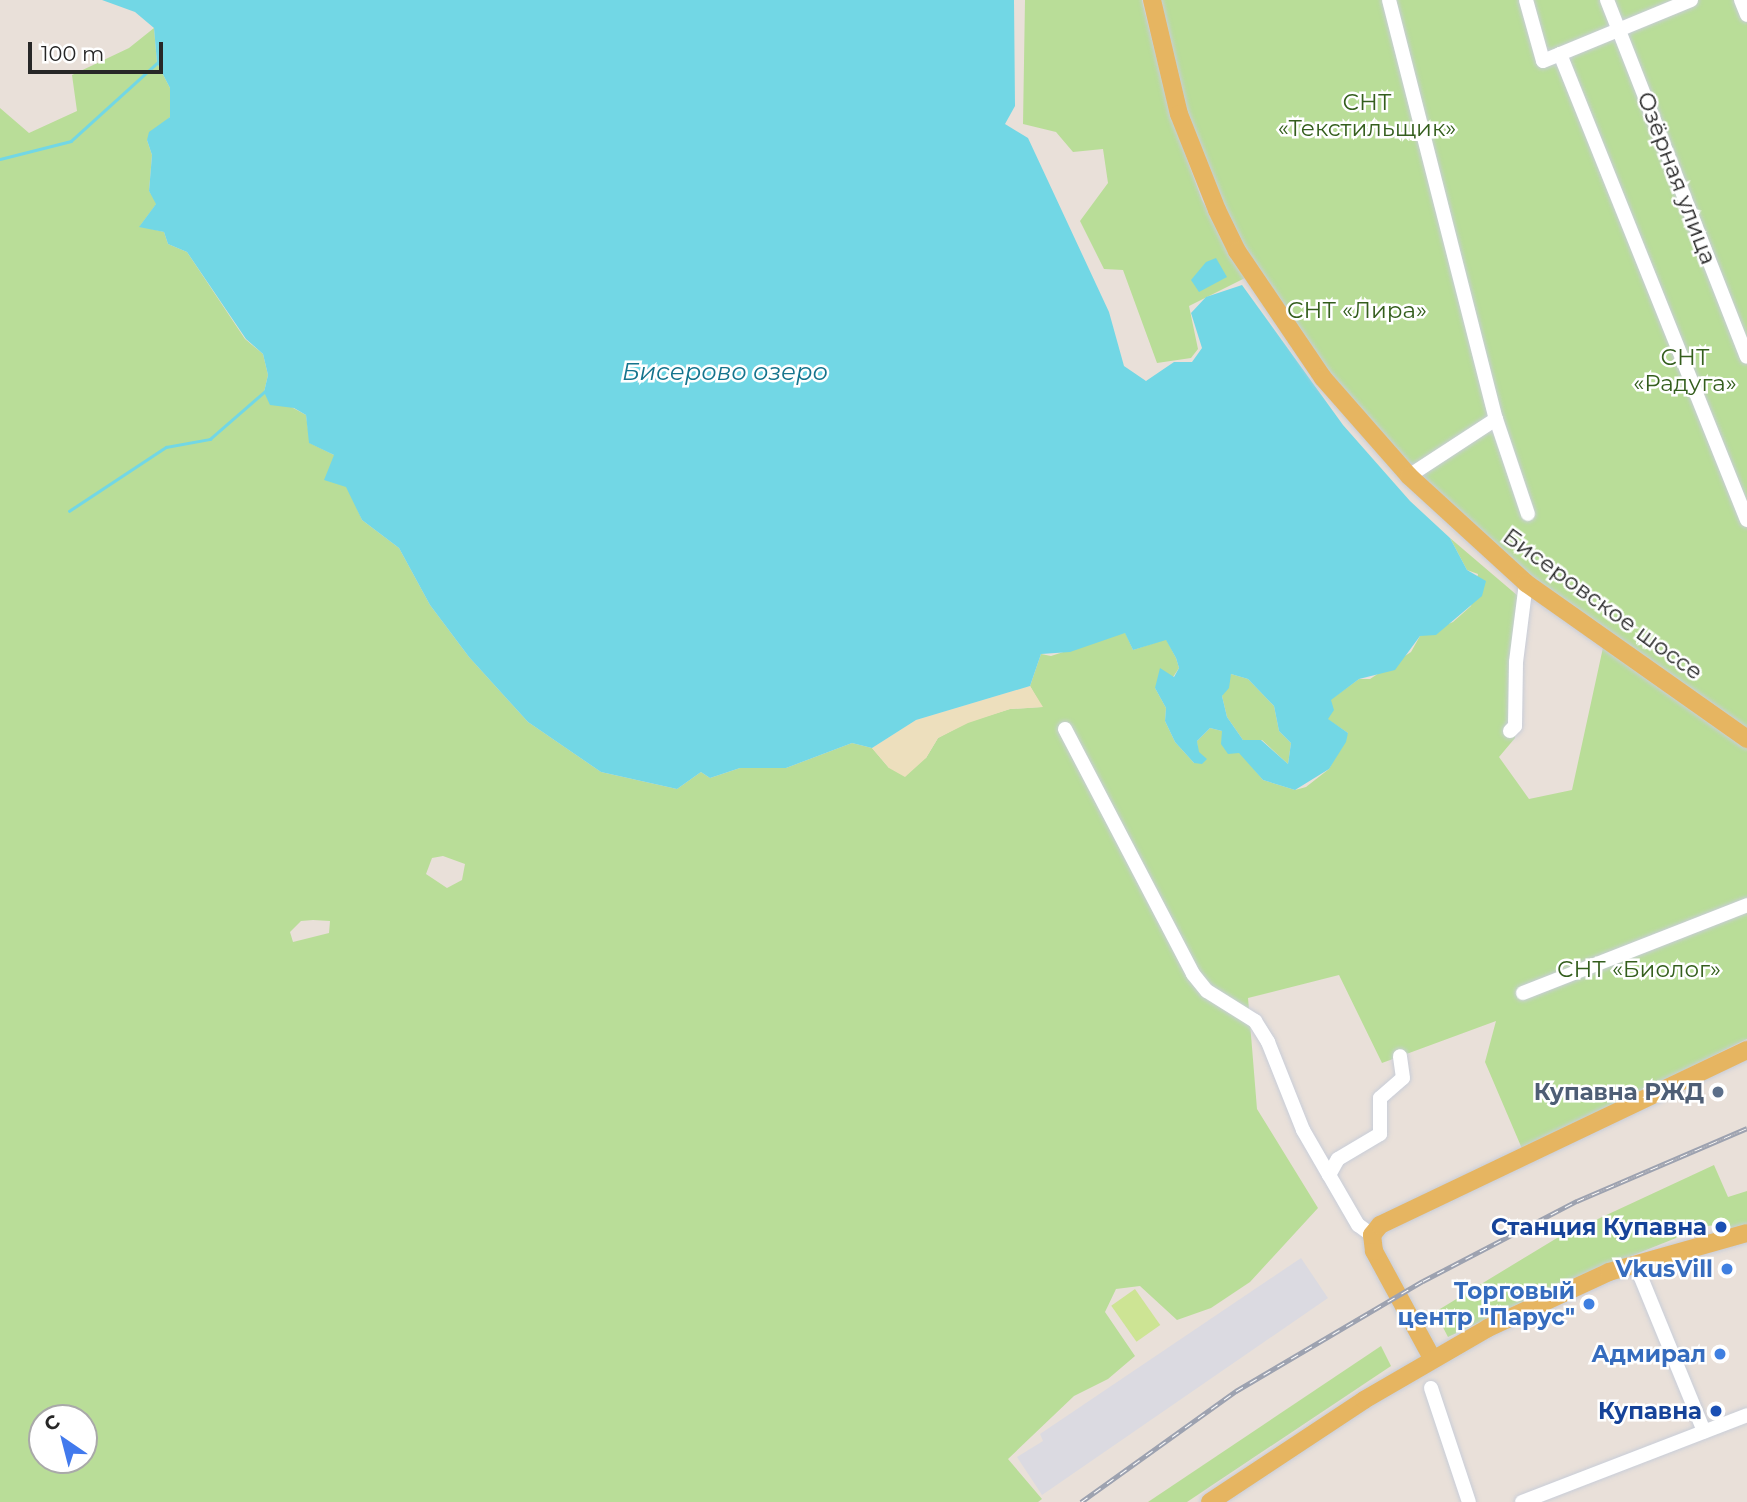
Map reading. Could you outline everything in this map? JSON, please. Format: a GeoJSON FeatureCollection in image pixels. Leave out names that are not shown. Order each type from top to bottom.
{"type":"FeatureCollection","features":[{"type":"Feature","properties":{"kind":"main road","name":"Бисеровское шоссе"},"geometry":{"type":"LineString","coordinates":[[1152,0],[1179,114],[1237,251],[1323,378],[1409,476],[1526,583],[1745,733]]}},
{"type":"Feature","properties":{"kind":"main road"},"geometry":{"type":"LineString","coordinates":[[1432,1358],[1374,1251],[1372,1235],[1390,1220],[1747,1050]]}},
{"type":"Feature","properties":{"kind":"main road"},"geometry":{"type":"LineString","coordinates":[[1210,1502],[1432,1358],[1571,1288],[1635,1263],[1747,1233]]}},
{"type":"Feature","properties":{"kind":"street"},"geometry":{"type":"LineString","coordinates":[[1389,0],[1496,419],[1528,514]]}},
{"type":"Feature","properties":{"kind":"street"},"geometry":{"type":"LineString","coordinates":[[1526,0],[1543,61],[1691,0]]}},
{"type":"Feature","properties":{"kind":"street","name":"Озёрная улица"},"geometry":{"type":"LineString","coordinates":[[1607,0],[1747,357]]}},
{"type":"Feature","properties":{"kind":"street"},"geometry":{"type":"LineString","coordinates":[[1741,0],[1747,15]]}},
{"type":"Feature","properties":{"kind":"street"},"geometry":{"type":"LineString","coordinates":[[1560,54],[1747,520]]}},
{"type":"Feature","properties":{"kind":"street"},"geometry":{"type":"LineString","coordinates":[[1409,476],[1496,419]]}},
{"type":"Feature","properties":{"kind":"street"},"geometry":{"type":"LineString","coordinates":[[1510,731],[1515,726],[1518,639],[1526,583]]}},
{"type":"Feature","properties":{"kind":"street"},"geometry":{"type":"LineString","coordinates":[[1065,729],[1193,974],[1207,991],[1261,1030],[1303,1130],[1358,1225],[1372,1235]]}},
{"type":"Feature","properties":{"kind":"street"},"geometry":{"type":"LineString","coordinates":[[1523,993],[1747,905]]}},
{"type":"Feature","properties":{"kind":"street"},"geometry":{"type":"LineString","coordinates":[[1329,1175],[1338,1159],[1380,1134],[1380,1098],[1403,1078],[1400,1056]]}},
{"type":"Feature","properties":{"kind":"street"},"geometry":{"type":"LineString","coordinates":[[1635,1263],[1704,1431]]}},
{"type":"Feature","properties":{"kind":"street"},"geometry":{"type":"LineString","coordinates":[[1431,1388],[1469,1502]]}},
{"type":"Feature","properties":{"kind":"street"},"geometry":{"type":"LineString","coordinates":[[1521,1502],[1747,1415]]}},
{"type":"Feature","properties":{"kind":"shaded area"},"geometry":{"type":"Polygon","coordinates":[[[1301,1258],[1328,1298],[1042,1495],[1017,1457],[1043,1441],[1040,1434],[1301,1258]]]}},
{"type":"Feature","properties":{"kind":"green space"},"geometry":{"type":"Polygon","coordinates":[[[1025,0],[1142,0],[1170,112],[1202,200],[1245,278],[1189,306],[1198,349],[1191,358],[1157,363],[1123,270],[1104,269],[1080,221],[1108,183],[1103,149],[1073,152],[1056,132],[1023,124],[1025,0]]]}},
{"type":"Feature","properties":{"kind":"green space"},"geometry":{"type":"Polygon","coordinates":[[[1158,0],[1747,0],[1747,732],[1529,578],[1414,472],[1328,374],[1242,248],[1185,112],[1158,0]]]}},
{"type":"Feature","properties":{"kind":"green space","name":"СНТ «Биолог»"},"geometry":{"type":"Polygon","coordinates":[[[154,28],[157,63],[170,88],[170,117],[147,140],[152,155],[149,191],[157,203],[140,226],[164,232],[168,244],[187,252],[245,339],[263,354],[268,375],[264,392],[306,415],[310,443],[334,455],[362,520],[399,548],[430,605],[469,657],[528,722],[601,772],[677,789],[701,772],[710,778],[740,768],[786,768],[852,743],[872,748],[889,768],[926,758],[938,738],[968,722],[1010,709],[1042,707],[1030,686],[1041,654],[1051,656],[1125,632],[1133,650],[1166,639],[1179,668],[1173,677],[1155,688],[1166,708],[1165,721],[1175,742],[1194,763],[1206,759],[1198,753],[1197,741],[1210,728],[1222,731],[1263,780],[1295,790],[1306,787],[1329,769],[1348,733],[1327,719],[1330,700],[1359,679],[1370,679],[1411,652],[1420,636],[1453,622],[1471,606],[1478,574],[1467,570],[1450,538],[1525,602],[1515,738],[1499,757],[1529,799],[1572,790],[1604,643],[1747,745],[1747,1039],[1523,1151],[1485,1062],[1496,1021],[1382,1063],[1339,975],[1248,998],[1257,1109],[1318,1208],[1250,1282],[1211,1308],[1177,1320],[1140,1286],[1116,1289],[1105,1312],[1135,1356],[1108,1379],[1074,1396],[1008,1459],[1042,1499],[1038,1502],[0,1502],[0,108],[29,133],[77,111],[72,75],[129,48],[154,28]],[[443,856],[432,858],[426,874],[447,888],[462,880],[465,864],[443,856]],[[301,921],[290,932],[293,942],[329,933],[330,921],[301,921]]]}},
{"type":"Feature","properties":{"kind":"green space"},"geometry":{"type":"Polygon","coordinates":[[[1231,674],[1248,679],[1274,706],[1279,731],[1291,743],[1288,764],[1262,740],[1243,740],[1227,717],[1222,696],[1231,674]]]}},
{"type":"Feature","properties":{"kind":"green space"},"geometry":{"type":"Polygon","coordinates":[[[1714,1165],[1728,1197],[1747,1191],[1747,1233],[1728,1237],[1719,1225],[1706,1226],[1554,1287],[1448,1337],[1435,1312],[1557,1238],[1714,1165]]]}},
{"type":"Feature","properties":{"kind":"green space"},"geometry":{"type":"Polygon","coordinates":[[[1135,1289],[1160,1325],[1136,1342],[1111,1306],[1135,1289]]]}},
{"type":"Feature","properties":{"kind":"green space"},"geometry":{"type":"Polygon","coordinates":[[[1381,1346],[1391,1366],[1187,1502],[1148,1502],[1381,1346]]]}},
{"type":"Feature","properties":{"kind":"sand"},"geometry":{"type":"Polygon","coordinates":[[[1030,686],[1043,707],[1010,709],[968,723],[938,738],[926,758],[905,777],[889,768],[872,748],[916,720],[1030,686]]]}},
{"type":"Feature","properties":{"kind":"water","name":"Бисерово озеро"},"geometry":{"type":"Polygon","coordinates":[[[102,0],[1014,0],[1015,106],[1005,124],[1028,138],[1109,312],[1124,366],[1146,381],[1174,362],[1192,362],[1202,348],[1191,313],[1206,297],[1242,285],[1343,425],[1410,501],[1450,538],[1467,570],[1486,581],[1482,596],[1436,635],[1420,636],[1395,670],[1359,679],[1331,700],[1334,710],[1328,719],[1348,733],[1346,742],[1329,769],[1295,790],[1263,780],[1239,753],[1228,754],[1221,744],[1222,731],[1210,728],[1197,741],[1199,752],[1207,759],[1202,764],[1194,763],[1175,742],[1165,721],[1166,708],[1155,688],[1160,668],[1174,677],[1179,668],[1176,658],[1166,640],[1133,650],[1125,633],[1070,652],[1041,654],[1030,686],[916,720],[872,748],[852,743],[786,768],[740,768],[710,778],[701,772],[677,789],[601,772],[528,722],[469,657],[430,605],[399,548],[362,520],[346,487],[324,480],[334,455],[309,443],[306,415],[294,408],[270,405],[264,392],[268,375],[263,354],[246,339],[187,252],[168,244],[164,232],[139,227],[156,204],[149,191],[152,155],[147,140],[149,132],[170,117],[170,88],[157,63],[154,28],[135,12],[102,0]],[[1231,674],[1229,688],[1222,696],[1227,717],[1243,740],[1261,740],[1288,764],[1291,743],[1279,731],[1274,706],[1248,679],[1231,674]]]}},
{"type":"Feature","properties":{"kind":"water"},"geometry":{"type":"Polygon","coordinates":[[[1216,258],[1227,277],[1199,292],[1191,280],[1206,262],[1216,258]]]}},
{"type":"Feature","properties":{"kind":"waterway"},"geometry":{"type":"LineString","coordinates":[[0,159],[71,141],[157,63]]}},
{"type":"Feature","properties":{"kind":"waterway"},"geometry":{"type":"LineString","coordinates":[[69,511],[166,447],[210,439],[264,392]]}},
{"type":"Feature","properties":{"kind":"railway"},"geometry":{"type":"LineString","coordinates":[[1081,1502],[1236,1391],[1423,1281],[1577,1201],[1747,1128]]}},
{"type":"Feature","properties":{"kind":"place","name":"Купавна РЖД"},"geometry":{"type":"Point","coordinates":[1718,1092]}},
{"type":"Feature","properties":{"kind":"place","name":"Станция Купавна"},"geometry":{"type":"Point","coordinates":[1721,1227]}},
{"type":"Feature","properties":{"kind":"place","name":"VkusVill"},"geometry":{"type":"Point","coordinates":[1727,1269]}},
{"type":"Feature","properties":{"kind":"place","name":"Торговый центр \"Парус\""},"geometry":{"type":"Point","coordinates":[1589,1304]}},
{"type":"Feature","properties":{"kind":"place","name":"Адмирал"},"geometry":{"type":"Point","coordinates":[1720,1354]}},
{"type":"Feature","properties":{"kind":"place","name":"Купавна"},"geometry":{"type":"Point","coordinates":[1716,1411]}},
{"type":"Feature","properties":{"kind":"park label","name":"СНТ «Текстильщик»"},"geometry":{"type":"Point","coordinates":[1367,115]}},
{"type":"Feature","properties":{"kind":"park label","name":"СНТ «Лира»"},"geometry":{"type":"Point","coordinates":[1357,310]}},
{"type":"Feature","properties":{"kind":"park label","name":"СНТ «Радуга»"},"geometry":{"type":"Point","coordinates":[1685,370]}}]}
